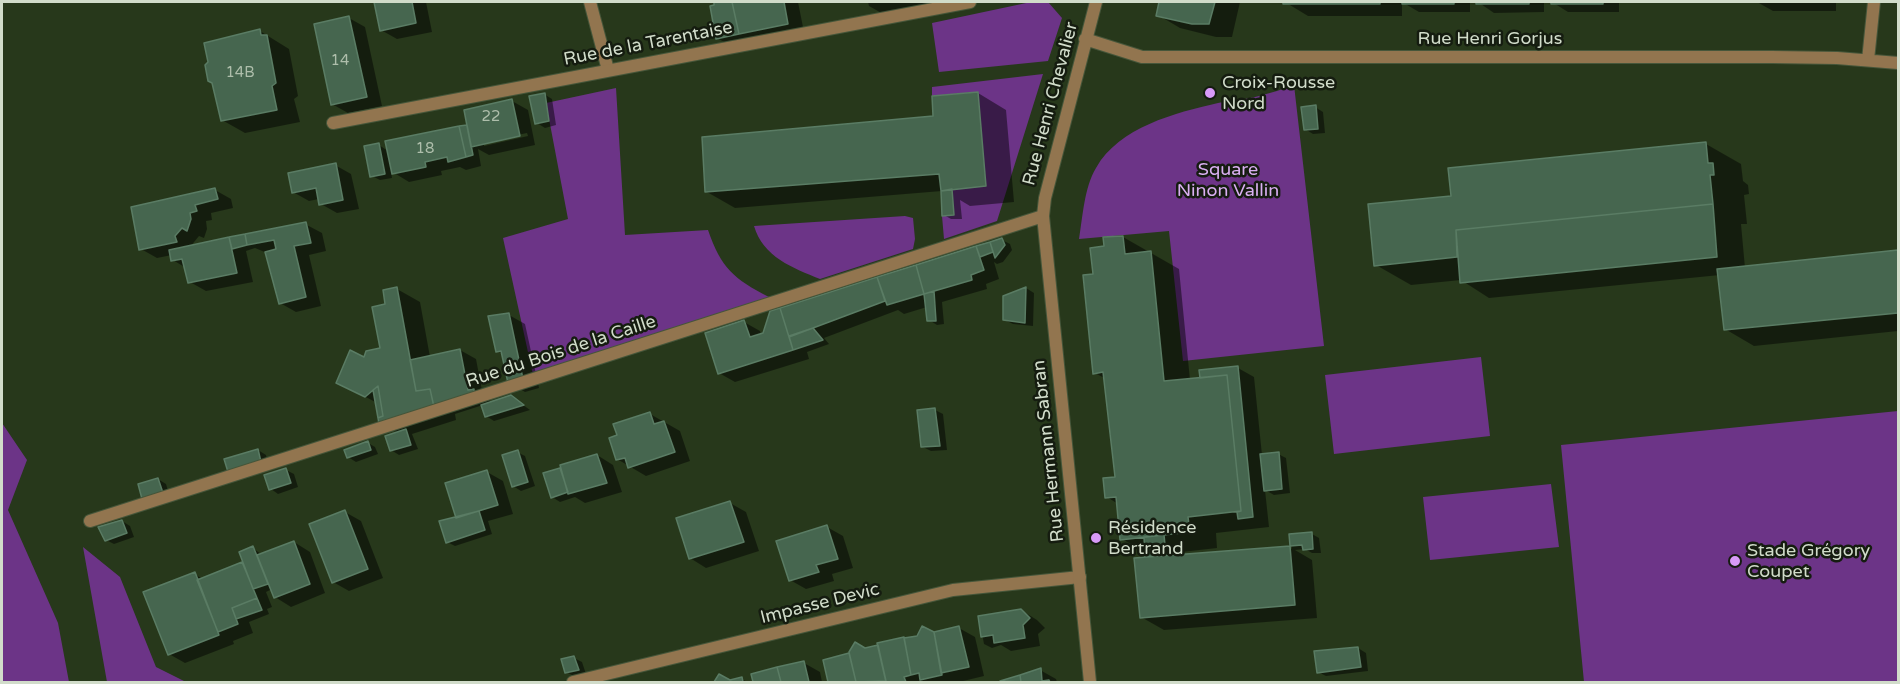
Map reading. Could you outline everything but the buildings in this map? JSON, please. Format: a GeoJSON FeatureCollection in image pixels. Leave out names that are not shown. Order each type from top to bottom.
{"type":"FeatureCollection","features":[{"type":"Feature","properties":{"kind":"street"},"geometry":{"type":"LineString","coordinates":[[590,2],[608,70]]}},
{"type":"Feature","properties":{"kind":"street","name":"Rue de la Tarentaise"},"geometry":{"type":"LineString","coordinates":[[333,123],[970,2]]}},
{"type":"Feature","properties":{"kind":"street","name":"Rue Henri Chevalier"},"geometry":{"type":"LineString","coordinates":[[1043,216],[1045,198],[1096,2]]}},
{"type":"Feature","properties":{"kind":"street"},"geometry":{"type":"LineString","coordinates":[[1868,60],[1874,2]]}},
{"type":"Feature","properties":{"kind":"street","name":"Rue Henri Gorjus"},"geometry":{"type":"LineString","coordinates":[[1085,39],[1142,57],[1772,57],[1899,63]]}},
{"type":"Feature","properties":{"kind":"street","name":"Rue du Bois de la Caille"},"geometry":{"type":"LineString","coordinates":[[90,521],[1043,216]]}},
{"type":"Feature","properties":{"kind":"street","name":"Rue Hermann Sabran"},"geometry":{"type":"LineString","coordinates":[[1043,216],[1090,682]]}},
{"type":"Feature","properties":{"kind":"street","name":"Impasse Devic"},"geometry":{"type":"LineString","coordinates":[[573,682],[953,590],[1080,577]]}},
{"type":"Feature","properties":{"kind":"green space"},"geometry":{"type":"Polygon","coordinates":[[[1031,2],[1048,2],[1062,18],[1048,61],[939,72],[932,23],[1031,2]]]}},
{"type":"Feature","properties":{"kind":"green space"},"geometry":{"type":"Polygon","coordinates":[[[1043,74],[997,221],[944,239],[942,216],[954,214],[952,189],[986,186],[978,92],[932,96],[932,87],[1043,74]]]}},
{"type":"Feature","properties":{"kind":"green space","name":"Square Ninon Vallin"},"geometry":{"type":"Polygon","coordinates":[[[1294,85],[1324,346],[1183,361],[1169,231],[1079,239],[1092,176],[1106,154],[1119,142],[1150,124],[1184,112],[1254,97],[1294,85]]]}},
{"type":"Feature","properties":{"kind":"green space"},"geometry":{"type":"Polygon","coordinates":[[[616,88],[625,235],[708,230],[718,254],[730,271],[769,297],[533,375],[503,238],[568,219],[546,103],[616,88]]]}},
{"type":"Feature","properties":{"kind":"green space"},"geometry":{"type":"Polygon","coordinates":[[[905,216],[913,218],[915,239],[913,249],[820,279],[780,260],[764,246],[754,226],[905,216]]]}},
{"type":"Feature","properties":{"kind":"green space"},"geometry":{"type":"Polygon","coordinates":[[[1481,357],[1490,436],[1334,454],[1325,375],[1481,357]]]}},
{"type":"Feature","properties":{"kind":"green space","name":"Stade Grégory Coupet"},"geometry":{"type":"Polygon","coordinates":[[[1898,411],[1898,682],[1584,682],[1561,445],[1898,411]]]}},
{"type":"Feature","properties":{"kind":"green space"},"geometry":{"type":"Polygon","coordinates":[[[2,423],[27,460],[8,510],[58,623],[69,682],[2,682],[2,423]]]}},
{"type":"Feature","properties":{"kind":"green space"},"geometry":{"type":"Polygon","coordinates":[[[1551,484],[1559,547],[1430,560],[1423,497],[1551,484]]]}},
{"type":"Feature","properties":{"kind":"green space"},"geometry":{"type":"Polygon","coordinates":[[[83,547],[120,577],[156,667],[186,682],[107,682],[83,547]]]}},
{"type":"Feature","properties":{"kind":"place","name":"Croix-Rousse Nord"},"geometry":{"type":"Point","coordinates":[1210,93]}},
{"type":"Feature","properties":{"kind":"place","name":"Résidence Bertrand"},"geometry":{"type":"Point","coordinates":[1096,538]}},
{"type":"Feature","properties":{"kind":"place","name":"Stade Grégory Coupet"},"geometry":{"type":"Point","coordinates":[1735,561]}}]}
